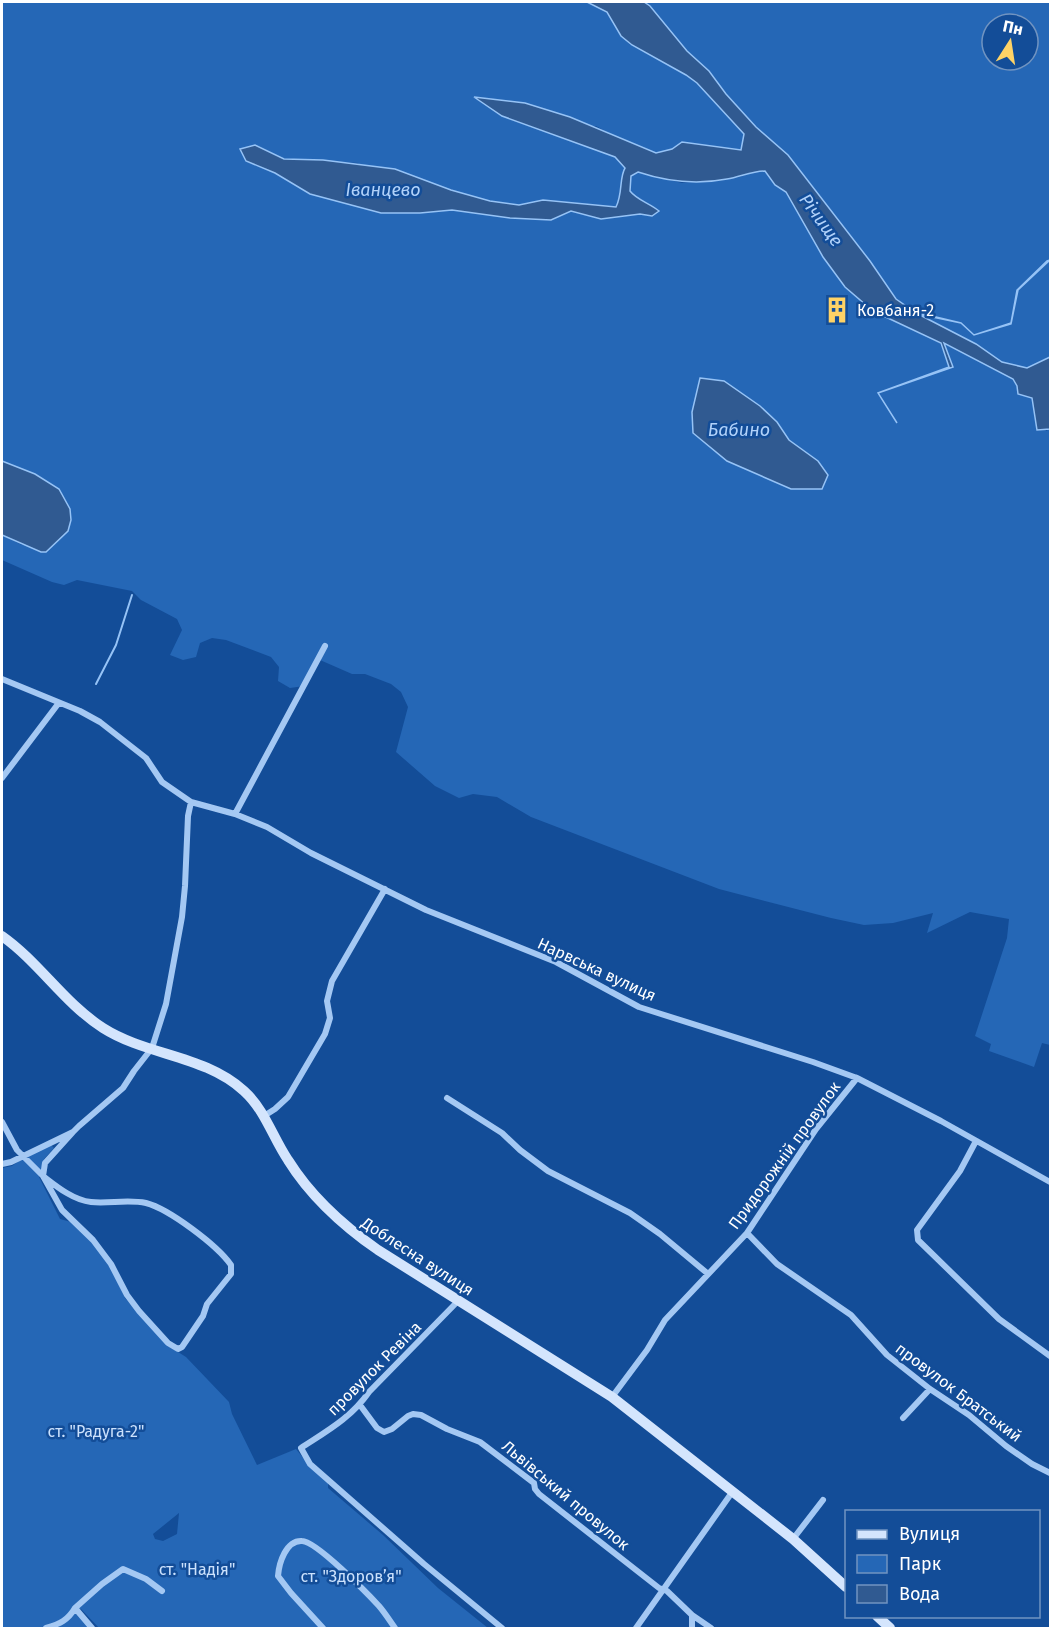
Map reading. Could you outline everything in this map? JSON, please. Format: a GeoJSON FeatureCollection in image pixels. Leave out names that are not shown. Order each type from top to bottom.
{"type":"FeatureCollection","features":[{"type":"Feature","properties":{"kind":"street"},"geometry":{"type":"LineString","coordinates":[[235,814],[326,646]]}},
{"type":"Feature","properties":{"kind":"street","name":"Нарвська вулиця"},"geometry":{"type":"LineString","coordinates":[[2,679],[58,704],[80,711],[123,738],[146,758],[162,782],[190,802],[235,814],[267,827],[311,853],[426,910],[556,962],[639,1007],[857,1078],[1050,1182]]}},
{"type":"Feature","properties":{"kind":"street"},"geometry":{"type":"LineString","coordinates":[[2,778],[58,704]]}},
{"type":"Feature","properties":{"kind":"street"},"geometry":{"type":"LineString","coordinates":[[2,1122],[17,1150],[42,1176],[56,1186],[82,1200],[147,1203],[188,1225],[228,1261],[232,1269],[231,1274],[207,1304],[203,1316],[182,1347],[178,1349],[168,1343],[140,1311],[127,1295],[111,1264],[93,1240],[62,1210],[42,1176],[45,1163],[73,1132],[123,1088],[152,1048],[166,1004],[182,917],[190,802]]}},
{"type":"Feature","properties":{"kind":"street"},"geometry":{"type":"LineString","coordinates":[[264,1116],[288,1097],[325,1034],[330,1017],[327,1001],[332,981],[385,889]]}},
{"type":"Feature","properties":{"kind":"street","name":"Доблесна вулиця"},"geometry":{"type":"LineString","coordinates":[[2,936],[103,1028],[229,1078],[255,1102],[287,1160],[304,1184],[349,1230],[612,1397],[793,1539],[845,1586]]}},
{"type":"Feature","properties":{"kind":"street","name":"Придорожній провулок"},"geometry":{"type":"LineString","coordinates":[[612,1397],[647,1350],[665,1320],[747,1233],[816,1129],[857,1078]]}},
{"type":"Feature","properties":{"kind":"street"},"geometry":{"type":"LineString","coordinates":[[447,1098],[502,1133],[548,1171],[630,1213],[660,1234],[707,1273]]}},
{"type":"Feature","properties":{"kind":"street"},"geometry":{"type":"LineString","coordinates":[[2,1164],[11,1162],[73,1132]]}},
{"type":"Feature","properties":{"kind":"street"},"geometry":{"type":"LineString","coordinates":[[976,1141],[960,1171],[917,1230],[918,1240],[999,1319],[1050,1356]]}},
{"type":"Feature","properties":{"kind":"street","name":"провулок Братський"},"geometry":{"type":"LineString","coordinates":[[747,1233],[777,1264],[851,1316],[887,1355],[930,1389],[969,1415],[1005,1446],[1050,1473]]}},
{"type":"Feature","properties":{"kind":"street","name":"провулок Ревіна"},"geometry":{"type":"LineString","coordinates":[[459,1300],[369,1392],[347,1418],[301,1448],[310,1464],[502,1629]]}},
{"type":"Feature","properties":{"kind":"street"},"geometry":{"type":"LineString","coordinates":[[903,1418],[930,1389]]}},
{"type":"Feature","properties":{"kind":"street","name":"Львівський провулок"},"geometry":{"type":"LineString","coordinates":[[360,1405],[377,1428],[384,1432],[413,1414],[421,1415],[447,1429],[480,1442],[534,1483],[539,1494],[711,1629]]}},
{"type":"Feature","properties":{"kind":"street"},"geometry":{"type":"LineString","coordinates":[[636,1629],[733,1491]]}},
{"type":"Feature","properties":{"kind":"street"},"geometry":{"type":"LineString","coordinates":[[793,1539],[823,1500]]}},
{"type":"Feature","properties":{"kind":"street"},"geometry":{"type":"LineString","coordinates":[[323,1629],[278,1576],[279,1565],[284,1553],[291,1545],[300,1541],[306,1542],[328,1558],[358,1585],[380,1607],[395,1629]]}},
{"type":"Feature","properties":{"kind":"street"},"geometry":{"type":"LineString","coordinates":[[46,1629],[70,1617],[75,1608],[123,1569],[146,1579],[162,1591]]}},
{"type":"Feature","properties":{"kind":"street"},"geometry":{"type":"LineString","coordinates":[[75,1608],[92,1629]]}},
{"type":"Feature","properties":{"kind":"street"},"geometry":{"type":"LineString","coordinates":[[692,1615],[692,1629]]}},
{"type":"Feature","properties":{"kind":"street"},"geometry":{"type":"LineString","coordinates":[[878,1618],[890,1629]]}},
{"type":"Feature","properties":{"kind":"green space"},"geometry":{"type":"Polygon","coordinates":[[[2,2],[587,2],[607,12],[621,36],[632,45],[697,83],[744,134],[741,151],[682,142],[672,149],[656,153],[616,137],[596,126],[544,130],[615,157],[625,168],[616,207],[543,200],[551,220],[571,211],[601,219],[625,216],[631,176],[638,172],[682,183],[740,177],[756,171],[765,171],[775,185],[786,192],[823,257],[873,311],[940,343],[950,367],[935,373],[952,367],[943,343],[1013,379],[1017,386],[1032,397],[1046,431],[1050,429],[1050,1045],[1042,1043],[1034,1067],[989,1051],[991,1044],[975,1036],[1007,938],[1009,919],[970,912],[927,933],[933,913],[893,923],[864,925],[831,918],[719,889],[531,817],[497,797],[473,794],[459,798],[435,786],[396,752],[408,707],[401,692],[391,684],[365,674],[352,674],[320,660],[304,686],[290,688],[278,681],[279,667],[271,657],[226,640],[212,638],[200,643],[196,657],[183,660],[170,655],[182,630],[177,619],[141,600],[132,591],[77,580],[64,585],[2,560],[2,535],[22,545],[53,546],[68,530],[71,520],[70,509],[35,474],[2,461],[2,2]],[[255,145],[246,161],[275,173],[310,194],[359,163],[284,159],[255,145]]]}},
{"type":"Feature","properties":{"kind":"green space"},"geometry":{"type":"Polygon","coordinates":[[[644,2],[1050,2],[1050,357],[1027,368],[1002,362],[976,344],[915,312],[896,299],[870,261],[788,155],[756,127],[709,71],[687,51],[644,2]]]}},
{"type":"Feature","properties":{"kind":"green space"},"geometry":{"type":"Polygon","coordinates":[[[50,1144],[54,1148],[44,1159],[39,1177],[60,1219],[71,1222],[91,1240],[110,1266],[125,1298],[167,1345],[186,1357],[229,1402],[232,1414],[257,1465],[296,1449],[309,1465],[328,1481],[328,1488],[383,1535],[438,1588],[488,1628],[99,1628],[81,1609],[77,1612],[89,1628],[2,1628],[2,1168],[12,1166],[29,1154],[50,1144]],[[179,1513],[153,1534],[155,1539],[163,1541],[177,1534],[179,1513]]]}},
{"type":"Feature","properties":{"kind":"water"},"geometry":{"type":"Polygon","coordinates":[[[587,2],[644,2],[650,6],[687,51],[709,71],[756,127],[788,155],[870,261],[896,299],[915,312],[961,323],[918,314],[976,344],[1002,362],[1027,368],[1050,357],[1050,429],[1037,430],[1032,398],[1018,394],[1013,379],[944,343],[953,367],[878,393],[949,367],[941,343],[873,311],[845,287],[823,257],[786,192],[775,185],[765,171],[716,181],[693,182],[660,178],[638,172],[631,176],[630,191],[659,211],[652,216],[640,214],[601,219],[571,211],[551,220],[510,218],[452,210],[381,213],[310,194],[275,173],[246,161],[240,149],[255,145],[284,159],[323,160],[395,169],[451,190],[490,201],[519,205],[543,200],[616,207],[625,168],[615,157],[502,116],[474,97],[525,103],[570,117],[656,153],[672,149],[682,142],[741,150],[744,134],[697,83],[632,45],[621,36],[607,12],[587,2]]]}},
{"type":"Feature","properties":{"kind":"water"},"geometry":{"type":"Polygon","coordinates":[[[1050,260],[1018,290],[1011,324],[974,335],[1011,323],[1017,290],[1050,260]]]}},
{"type":"Feature","properties":{"kind":"water","name":"Бабино"},"geometry":{"type":"Polygon","coordinates":[[[700,378],[724,381],[760,406],[777,422],[789,440],[818,461],[828,475],[822,489],[791,489],[727,461],[693,433],[692,412],[700,378]]]}},
{"type":"Feature","properties":{"kind":"water"},"geometry":{"type":"Polygon","coordinates":[[[2,461],[35,474],[59,489],[70,509],[71,520],[68,531],[46,552],[41,552],[2,535],[2,461]]]}},
{"type":"Feature","properties":{"kind":"waterway"},"geometry":{"type":"LineString","coordinates":[[96,684],[116,645],[132,595]]}},
{"type":"Feature","properties":{"kind":"place","name":"Ковбаня-2"},"geometry":{"type":"Point","coordinates":[837,310]}},
{"type":"Feature","properties":{"kind":"water label","name":"Іванцево"},"geometry":{"type":"Point","coordinates":[383,190]}},
{"type":"Feature","properties":{"kind":"water label","name":"Річище"},"geometry":{"type":"Point","coordinates":[821,220]}},
{"type":"Feature","properties":{"kind":"park label","name":"ст. \"Радуга-2\""},"geometry":{"type":"Point","coordinates":[96,1431]}},
{"type":"Feature","properties":{"kind":"park label","name":"ст. \"Надія\""},"geometry":{"type":"Point","coordinates":[197,1569]}},
{"type":"Feature","properties":{"kind":"park label","name":"ст. \"Здоров’я\""},"geometry":{"type":"Point","coordinates":[351,1576]}}]}
